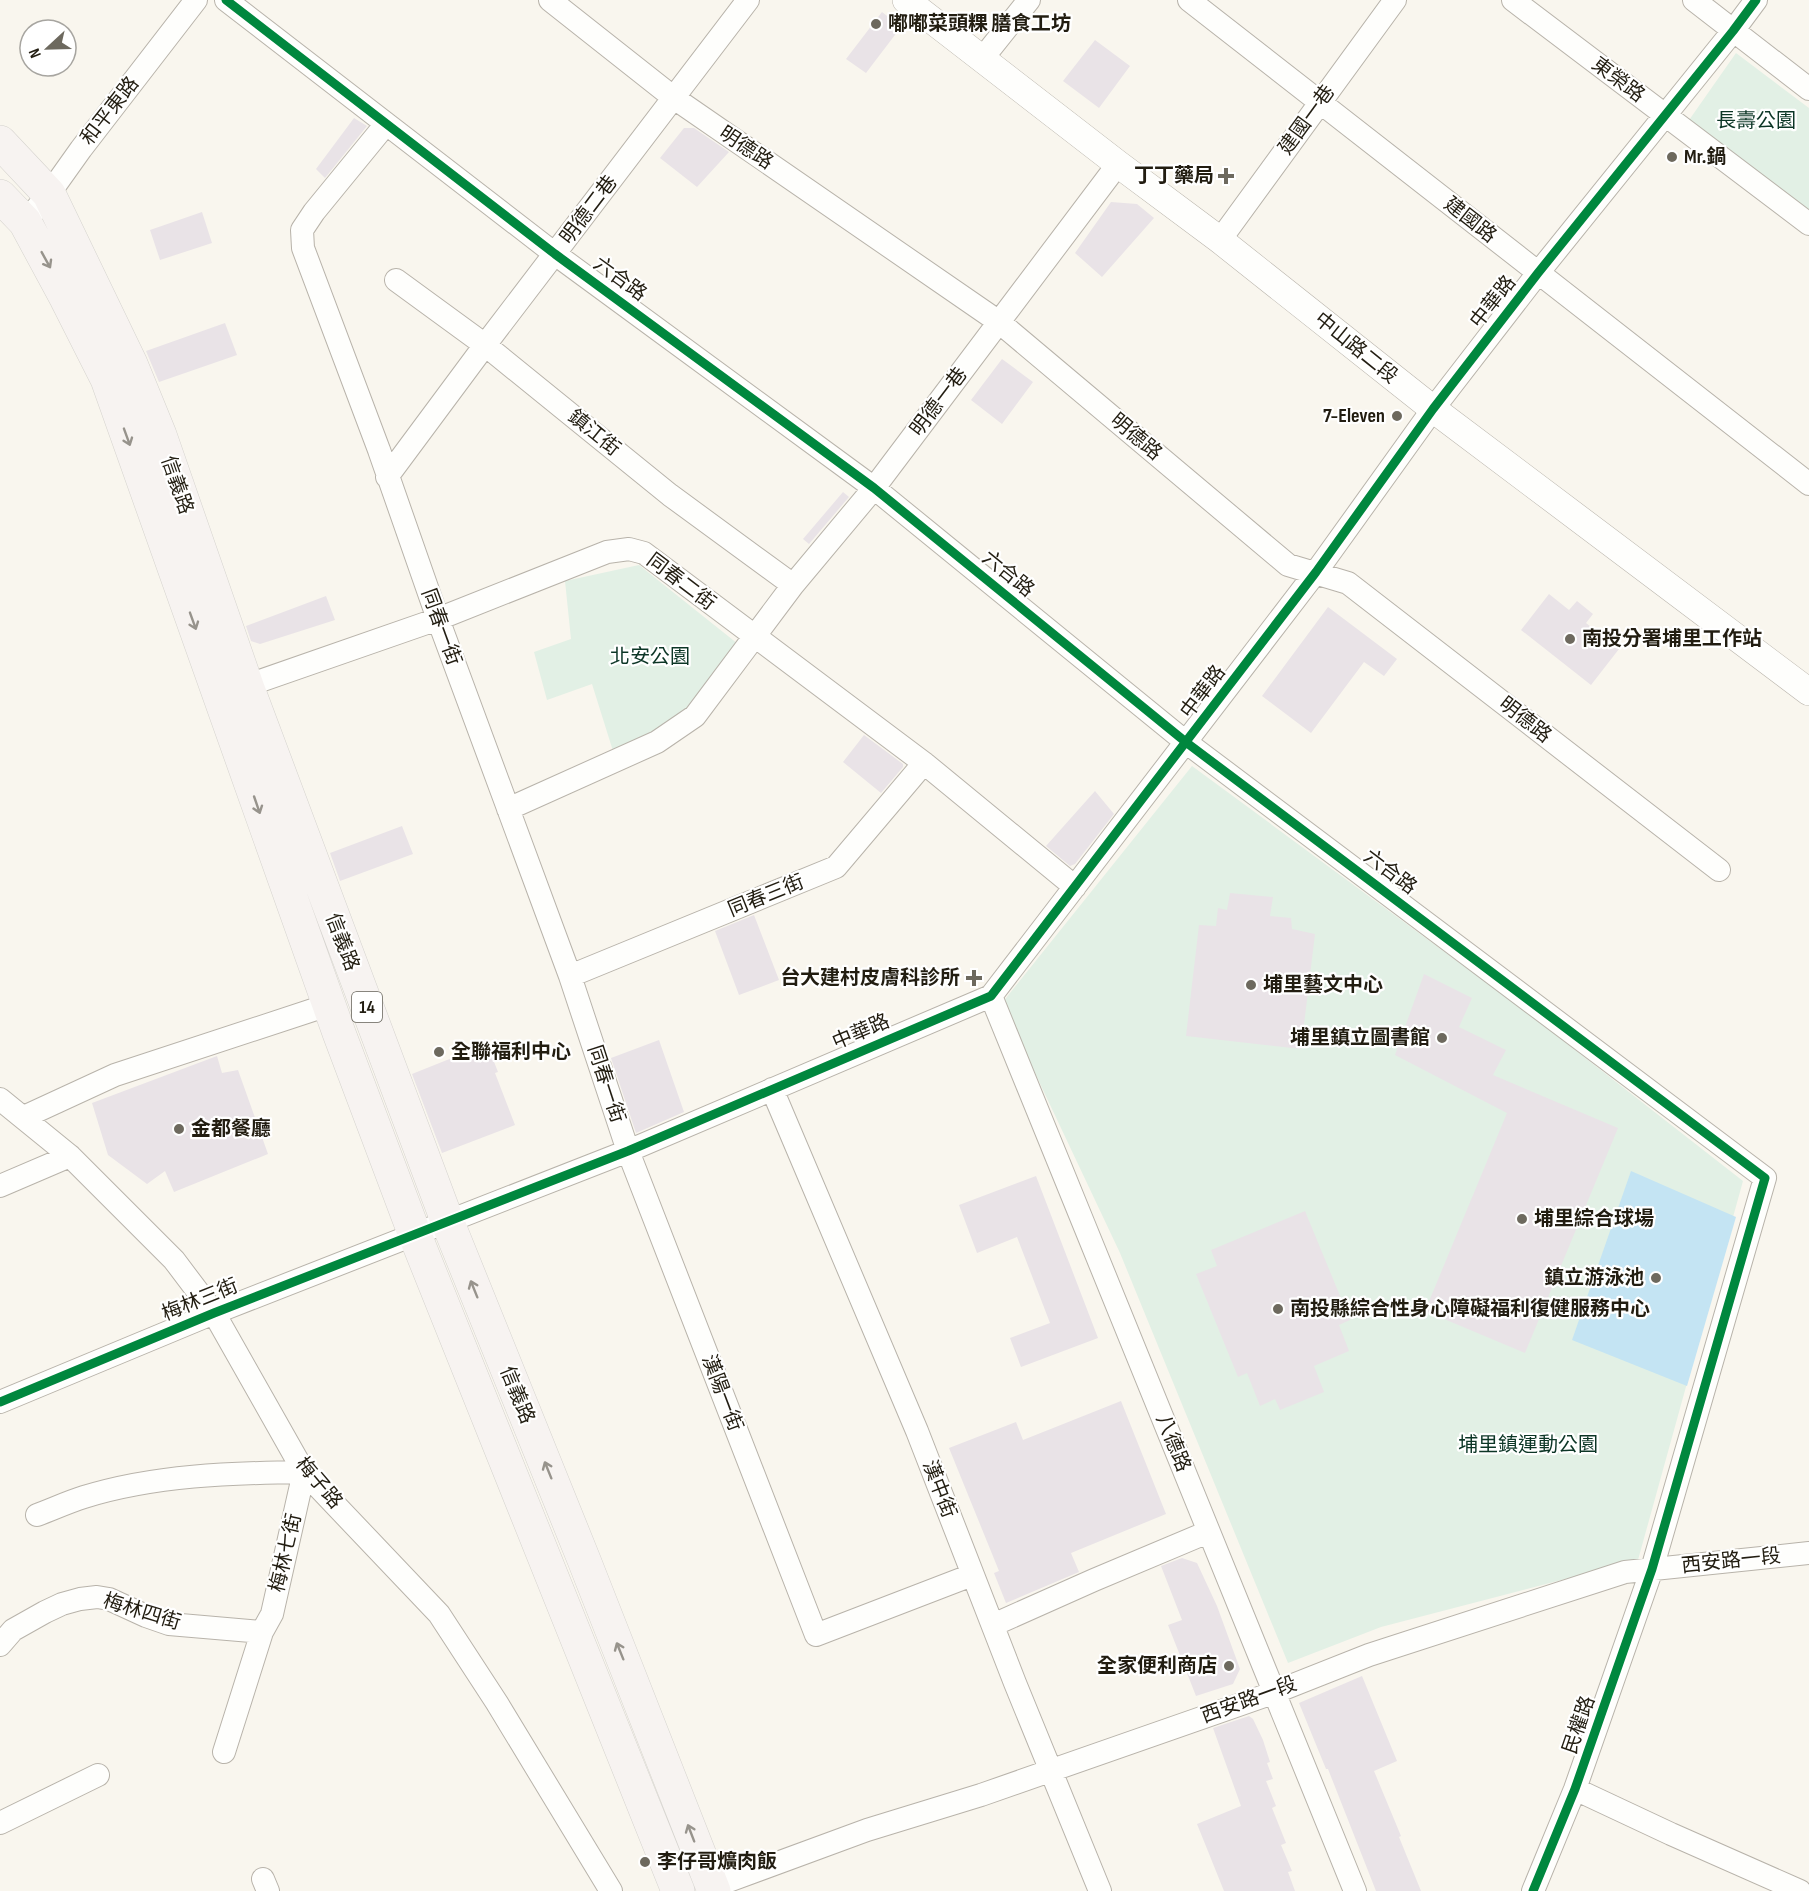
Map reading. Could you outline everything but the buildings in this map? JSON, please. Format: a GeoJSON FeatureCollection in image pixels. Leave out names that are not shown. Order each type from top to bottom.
{"type":"FeatureCollection","features":[{"type":"Feature","properties":{"kind":"main road","name":"信義路"},"geometry":{"type":"LineString","coordinates":[[0,141],[49,194],[131,364],[160,435],[233,690],[328,1005],[415,1235],[678,1891]]}},
{"type":"Feature","properties":{"kind":"main road","name":"信義路"},"geometry":{"type":"LineString","coordinates":[[0,196],[25,222],[107,379],[630,1674],[709,1890]]}},
{"type":"Feature","properties":{"kind":"street","name":"和平東路"},"geometry":{"type":"LineString","coordinates":[[25,222],[49,194],[196,0]]}},
{"type":"Feature","properties":{"kind":"street","name":"六合路"},"geometry":{"type":"LineString","coordinates":[[226,0],[555,254],[874,489],[1187,743],[1765,1178]]}},
{"type":"Feature","properties":{"kind":"street","name":"明德路"},"geometry":{"type":"LineString","coordinates":[[550,0],[674,99],[999,322],[1288,565],[1348,583],[1719,870]]}},
{"type":"Feature","properties":{"kind":"street","name":"明德二巷"},"geometry":{"type":"LineString","coordinates":[[387,477],[484,345],[748,0]]}},
{"type":"Feature","properties":{"kind":"street","name":"中山路二段"},"geometry":{"type":"LineString","coordinates":[[906,0],[1220,240],[1433,409],[1809,692]]}},
{"type":"Feature","properties":{"kind":"street"},"geometry":{"type":"LineString","coordinates":[[982,59],[1029,0]]}},
{"type":"Feature","properties":{"kind":"street","name":"建國路"},"geometry":{"type":"LineString","coordinates":[[1188,0],[1809,484]]}},
{"type":"Feature","properties":{"kind":"street","name":"建國一巷"},"geometry":{"type":"LineString","coordinates":[[1220,240],[1395,0]]}},
{"type":"Feature","properties":{"kind":"street","name":"東榮路"},"geometry":{"type":"LineString","coordinates":[[1513,0],[1809,224]]}},
{"type":"Feature","properties":{"kind":"street"},"geometry":{"type":"LineString","coordinates":[[1694,0],[1809,89]]}},
{"type":"Feature","properties":{"kind":"street","name":"中華路"},"geometry":{"type":"LineString","coordinates":[[415,1235],[628,1151],[991,996],[1316,572],[1433,409],[1538,273],[1756,0]]}},
{"type":"Feature","properties":{"kind":"street","name":"同春一街"},"geometry":{"type":"LineString","coordinates":[[386,124],[314,212],[302,230],[303,248],[570,976],[628,1151]]}},
{"type":"Feature","properties":{"kind":"street","name":"明德一巷"},"geometry":{"type":"LineString","coordinates":[[508,809],[657,742],[695,716],[793,585],[874,489],[1118,164]]}},
{"type":"Feature","properties":{"kind":"street","name":"鎮江街"},"geometry":{"type":"LineString","coordinates":[[396,280],[484,345],[670,495],[793,585]]}},
{"type":"Feature","properties":{"kind":"street","name":"同春二街"},"geometry":{"type":"LineString","coordinates":[[233,690],[438,619],[607,552],[629,549],[644,553],[924,763],[1075,887]]}},
{"type":"Feature","properties":{"kind":"street","name":"同春三街"},"geometry":{"type":"LineString","coordinates":[[570,976],[836,867],[924,763]]}},
{"type":"Feature","properties":{"kind":"street","name":"八德路"},"geometry":{"type":"LineString","coordinates":[[991,996],[1355,1891]]}},
{"type":"Feature","properties":{"kind":"street"},"geometry":{"type":"LineString","coordinates":[[24,1117],[115,1075],[328,1005]]}},
{"type":"Feature","properties":{"kind":"street","name":"漢中街"},"geometry":{"type":"LineString","coordinates":[[772,1089],[917,1431],[972,1575],[1100,1891]]}},
{"type":"Feature","properties":{"kind":"street","name":"梅子路"},"geometry":{"type":"LineString","coordinates":[[0,1099],[70,1156],[174,1260],[214,1313],[304,1472],[439,1614],[497,1703],[611,1891]]}},
{"type":"Feature","properties":{"kind":"street","name":"漢陽一街"},"geometry":{"type":"LineString","coordinates":[[628,1151],[816,1635],[972,1575]]}},
{"type":"Feature","properties":{"kind":"street"},"geometry":{"type":"LineString","coordinates":[[0,1186],[70,1156]]}},
{"type":"Feature","properties":{"kind":"street","name":"民權路"},"geometry":{"type":"LineString","coordinates":[[1533,1891],[1575,1789],[1652,1569],[1765,1178]]}},
{"type":"Feature","properties":{"kind":"street","name":"梅林三街"},"geometry":{"type":"LineString","coordinates":[[0,1402],[214,1313],[415,1235]]}},
{"type":"Feature","properties":{"kind":"street"},"geometry":{"type":"LineString","coordinates":[[37,1515],[84,1497],[175,1479],[250,1473],[304,1472]]}},
{"type":"Feature","properties":{"kind":"street","name":"梅林七街"},"geometry":{"type":"LineString","coordinates":[[224,1752],[262,1632],[272,1614],[304,1472]]}},
{"type":"Feature","properties":{"kind":"street"},"geometry":{"type":"LineString","coordinates":[[993,1625],[1208,1532]]}},
{"type":"Feature","properties":{"kind":"street","name":"西安路一段"},"geometry":{"type":"LineString","coordinates":[[709,1890],[867,1830],[981,1795],[1273,1693],[1370,1655],[1625,1572],[1809,1553]]}},
{"type":"Feature","properties":{"kind":"street","name":"梅林四街"},"geometry":{"type":"LineString","coordinates":[[0,1645],[13,1630],[45,1612],[62,1604],[97,1597],[109,1599],[169,1624],[262,1632]]}},
{"type":"Feature","properties":{"kind":"street"},"geometry":{"type":"LineString","coordinates":[[0,1823],[98,1775]]}},
{"type":"Feature","properties":{"kind":"street"},"geometry":{"type":"LineString","coordinates":[[1575,1789],[1800,1891]]}},
{"type":"Feature","properties":{"kind":"green space","name":"長壽公園"},"geometry":{"type":"Polygon","coordinates":[[[1736,53],[1809,108],[1809,215],[1687,123],[1736,53]]]}},
{"type":"Feature","properties":{"kind":"green space","name":"北安公園"},"geometry":{"type":"Polygon","coordinates":[[[639,565],[738,644],[688,721],[613,751],[592,684],[547,700],[534,652],[571,639],[565,581],[639,565]]]}},
{"type":"Feature","properties":{"kind":"green space","name":"埔里鎮運動公園"},"geometry":{"type":"Polygon","coordinates":[[[1192,766],[1529,1014],[1743,1181],[1638,1560],[1381,1627],[1288,1663],[1120,1253],[1002,1003],[1192,766]]]}},
{"type":"Feature","properties":{"kind":"water","name":"鎮立游泳池"},"geometry":{"type":"Polygon","coordinates":[[[1631,1171],[1736,1217],[1687,1386],[1572,1340],[1631,1171]]]}},
{"type":"Feature","properties":{"kind":"cycle path"},"geometry":{"type":"LineString","coordinates":[[226,0],[555,254],[874,488],[1187,743],[1765,1178],[1652,1569],[1575,1789],[1533,1891]]}},
{"type":"Feature","properties":{"kind":"cycle path"},"geometry":{"type":"LineString","coordinates":[[0,1402],[214,1313],[628,1151],[991,996],[1316,572],[1433,409],[1538,273],[1756,0]]}},
{"type":"Feature","properties":{"kind":"place","name":"嘟嘟菜頭粿 膳食工坊"},"geometry":{"type":"Point","coordinates":[876,24]}},
{"type":"Feature","properties":{"kind":"place","name":"Mr.鍋"},"geometry":{"type":"Point","coordinates":[1672,157]}},
{"type":"Feature","properties":{"kind":"place","name":"丁丁藥局"},"geometry":{"type":"Point","coordinates":[1226,176]}},
{"type":"Feature","properties":{"kind":"place","name":"7-Eleven"},"geometry":{"type":"Point","coordinates":[1397,416]}},
{"type":"Feature","properties":{"kind":"place","name":"南投分署埔里工作站"},"geometry":{"type":"Point","coordinates":[1570,639]}},
{"type":"Feature","properties":{"kind":"place","name":"台大建村皮膚科診所"},"geometry":{"type":"Point","coordinates":[974,978]}},
{"type":"Feature","properties":{"kind":"place","name":"埔里藝文中心"},"geometry":{"type":"Point","coordinates":[1251,985]}},
{"type":"Feature","properties":{"kind":"place","name":"埔里鎮立圖書館"},"geometry":{"type":"Point","coordinates":[1442,1038]}},
{"type":"Feature","properties":{"kind":"place","name":"全聯福利中心"},"geometry":{"type":"Point","coordinates":[439,1052]}},
{"type":"Feature","properties":{"kind":"place","name":"金都餐廳"},"geometry":{"type":"Point","coordinates":[179,1129]}},
{"type":"Feature","properties":{"kind":"place","name":"埔里綜合球場"},"geometry":{"type":"Point","coordinates":[1522,1219]}},
{"type":"Feature","properties":{"kind":"place","name":"鎮立游泳池"},"geometry":{"type":"Point","coordinates":[1656,1278]}},
{"type":"Feature","properties":{"kind":"place","name":"南投縣綜合性身心障礙福利復健服務中心"},"geometry":{"type":"Point","coordinates":[1278,1309]}},
{"type":"Feature","properties":{"kind":"place","name":"全家便利商店"},"geometry":{"type":"Point","coordinates":[1229,1666]}},
{"type":"Feature","properties":{"kind":"place","name":"李仔哥爌肉飯"},"geometry":{"type":"Point","coordinates":[645,1862]}}]}
